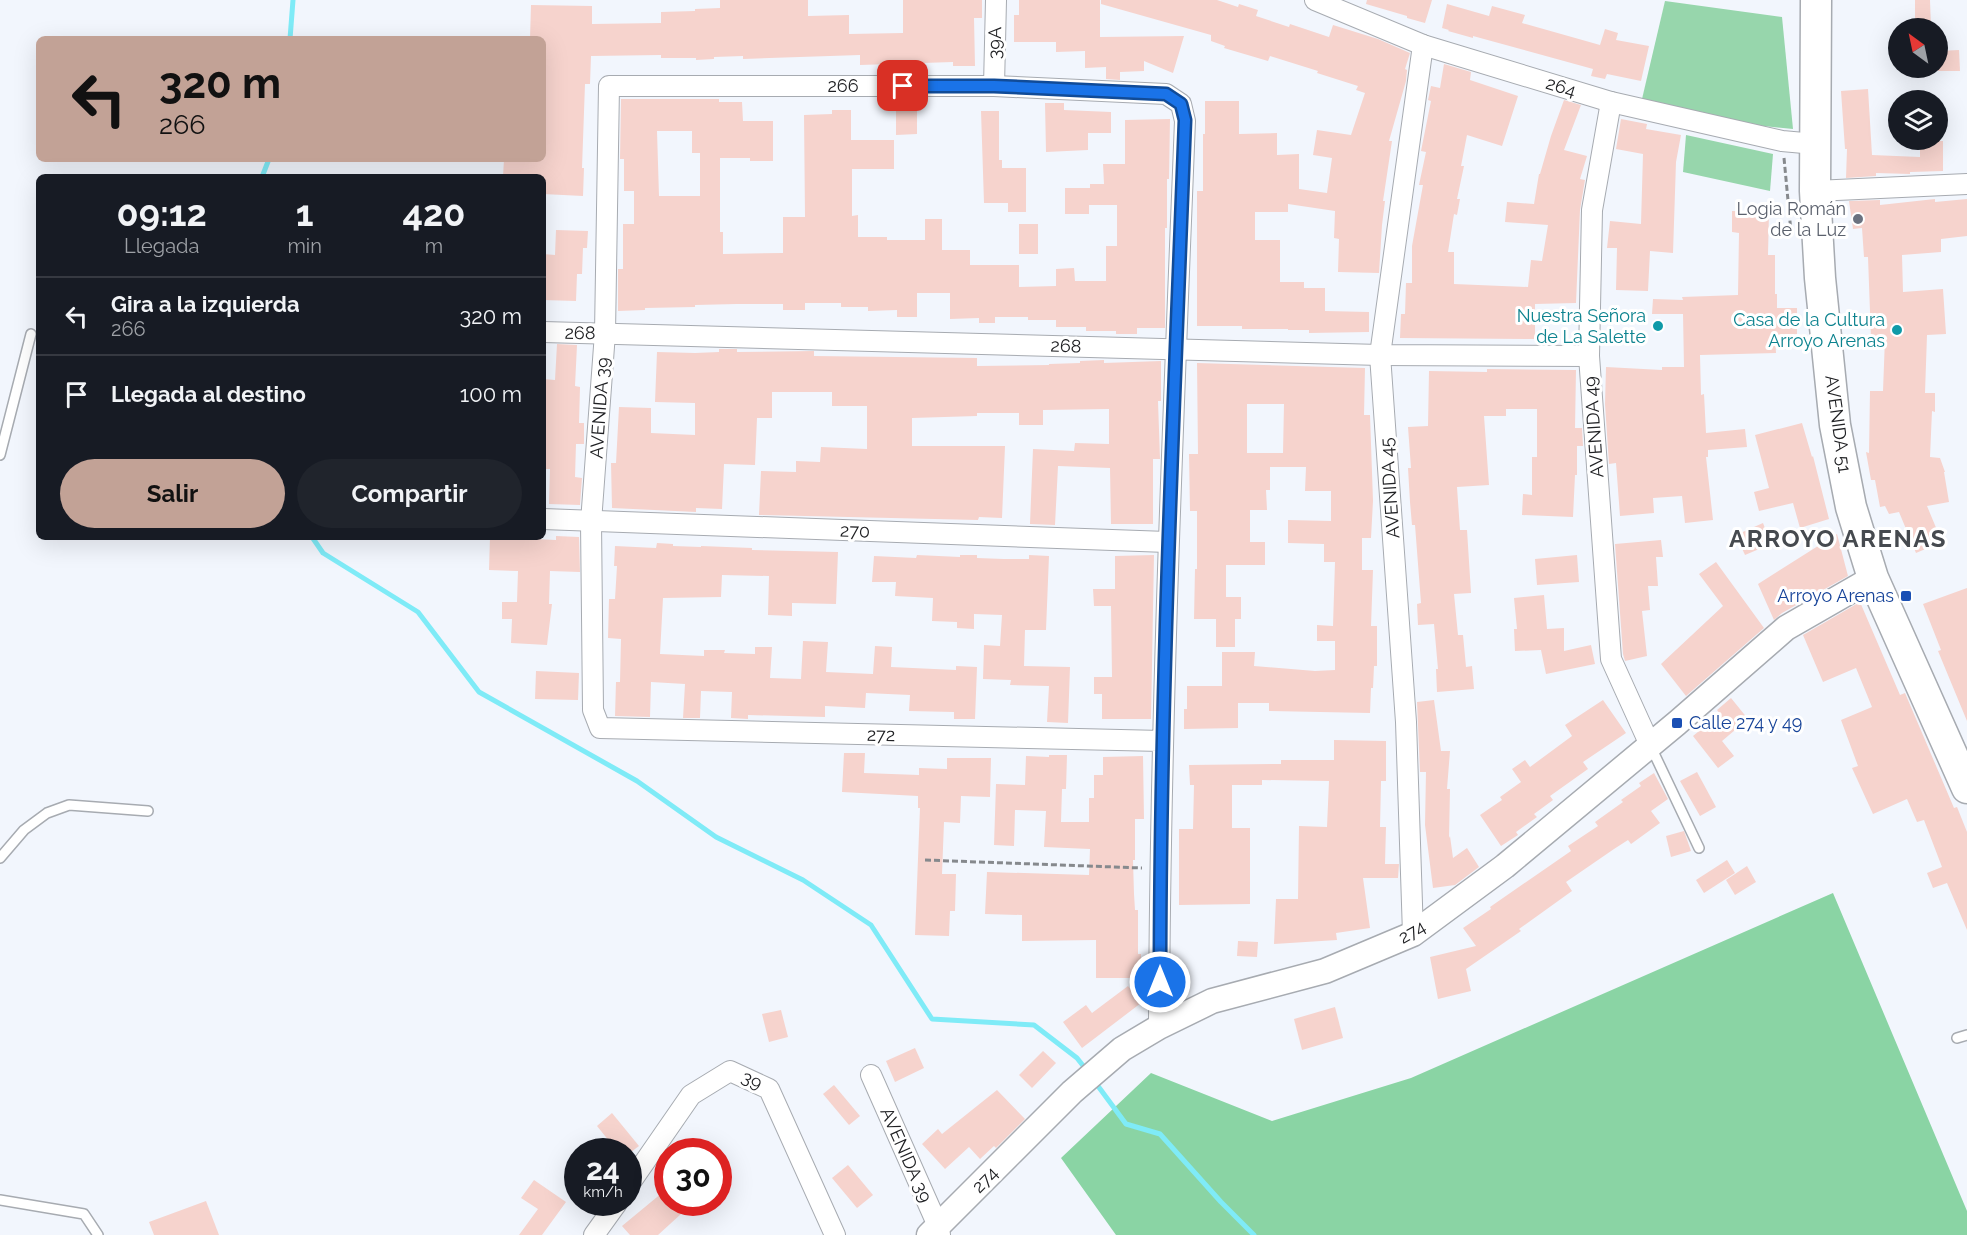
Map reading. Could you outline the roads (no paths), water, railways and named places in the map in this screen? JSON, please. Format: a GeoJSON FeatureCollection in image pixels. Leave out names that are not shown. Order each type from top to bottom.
{"type":"FeatureCollection","features":[{"type":"Feature","properties":{"kind":"main road","name":"AVENIDA 51"},"geometry":{"type":"LineString","coordinates":[[1816,0],[1815,191],[1820,278],[1835,425],[1851,507],[1873,578],[1967,788]]}},
{"type":"Feature","properties":{"kind":"street","name":"39A"},"geometry":{"type":"LineString","coordinates":[[994,86],[996,0]]}},
{"type":"Feature","properties":{"kind":"street","name":"264"},"geometry":{"type":"LineString","coordinates":[[1315,0],[1422,45],[1611,102],[1782,141],[1815,144]]}},
{"type":"Feature","properties":{"kind":"street","name":"AVENIDA 45"},"geometry":{"type":"LineString","coordinates":[[1413,934],[1406,722],[1380,355],[1422,45]]}},
{"type":"Feature","properties":{"kind":"street","name":"266"},"geometry":{"type":"LineString","coordinates":[[609,86],[994,86],[1166,94],[1181,104],[1185,120],[1176,350]]}},
{"type":"Feature","properties":{"kind":"street","name":"AVENIDA 39"},"geometry":{"type":"LineString","coordinates":[[600,728],[593,710],[591,522],[605,333],[609,86]]}},
{"type":"Feature","properties":{"kind":"street","name":"AVENIDA 49"},"geometry":{"type":"LineString","coordinates":[[1611,102],[1592,210],[1589,356],[1611,659],[1650,745]]}},
{"type":"Feature","properties":{"kind":"street"},"geometry":{"type":"LineString","coordinates":[[1815,191],[1967,184]]}},
{"type":"Feature","properties":{"kind":"street","name":"268"},"geometry":{"type":"LineString","coordinates":[[546,332],[1380,355],[1589,356]]}},
{"type":"Feature","properties":{"kind":"street"},"geometry":{"type":"LineString","coordinates":[[1160,1027],[1162,741],[1167,542],[1176,350]]}},
{"type":"Feature","properties":{"kind":"street","name":"270"},"geometry":{"type":"LineString","coordinates":[[546,519],[1167,542]]}},
{"type":"Feature","properties":{"kind":"street","name":"274"},"geometry":{"type":"LineString","coordinates":[[936,1232],[1072,1092],[1122,1049],[1212,1001],[1324,971],[1413,934],[1505,866],[1786,628],[1873,578]]}},
{"type":"Feature","properties":{"kind":"street","name":"272"},"geometry":{"type":"LineString","coordinates":[[600,728],[1162,741]]}},
{"type":"Feature","properties":{"kind":"street","name":"39"},"geometry":{"type":"LineString","coordinates":[[642,1166],[691,1095],[730,1071],[769,1089],[835,1235]]}},
{"type":"Feature","properties":{"kind":"street","name":"AVENIDA 39"},"geometry":{"type":"LineString","coordinates":[[871,1075],[936,1232]]}},
{"type":"Feature","properties":{"kind":"street"},"geometry":{"type":"LineString","coordinates":[[594,1235],[608,1216]]}},
{"type":"Feature","properties":{"kind":"lane"},"geometry":{"type":"LineString","coordinates":[[0,455],[31,334]]}},
{"type":"Feature","properties":{"kind":"lane"},"geometry":{"type":"LineString","coordinates":[[1650,745],[1698,848]]}},
{"type":"Feature","properties":{"kind":"lane"},"geometry":{"type":"LineString","coordinates":[[0,858],[24,830],[47,813],[69,804],[148,811]]}},
{"type":"Feature","properties":{"kind":"lane"},"geometry":{"type":"LineString","coordinates":[[0,1200],[84,1214],[98,1235]]}},
{"type":"Feature","properties":{"kind":"waterway"},"geometry":{"type":"LineString","coordinates":[[290,36],[293,0]]}},
{"type":"Feature","properties":{"kind":"waterway"},"geometry":{"type":"LineString","coordinates":[[263,174],[268,162]]}},
{"type":"Feature","properties":{"kind":"waterway"},"geometry":{"type":"LineString","coordinates":[[314,540],[323,553],[418,612],[479,692],[637,781],[716,837],[803,880],[871,925],[932,1019],[1034,1025],[1077,1058],[1088,1072]]}},
{"type":"Feature","properties":{"kind":"waterway"},"geometry":{"type":"LineString","coordinates":[[1095,1082],[1126,1124],[1160,1134],[1254,1235]]}},
{"type":"Feature","properties":{"kind":"place","name":"Logia Román de la Luz"},"geometry":{"type":"Point","coordinates":[1858,219]}},
{"type":"Feature","properties":{"kind":"place","name":"Nuestra Señora de La Salette"},"geometry":{"type":"Point","coordinates":[1658,326]}},
{"type":"Feature","properties":{"kind":"place","name":"Casa de la Cultura Arroyo Arenas"},"geometry":{"type":"Point","coordinates":[1897,330]}},
{"type":"Feature","properties":{"kind":"place","name":"Arroyo Arenas"},"geometry":{"type":"Point","coordinates":[1906,596]}},
{"type":"Feature","properties":{"kind":"place","name":"Calle 274 y 49"},"geometry":{"type":"Point","coordinates":[1677,723]}},
{"type":"Feature","properties":{"kind":"district","name":"ARROYO ARENAS"},"geometry":{"type":"Point","coordinates":[1838,539]}}]}
